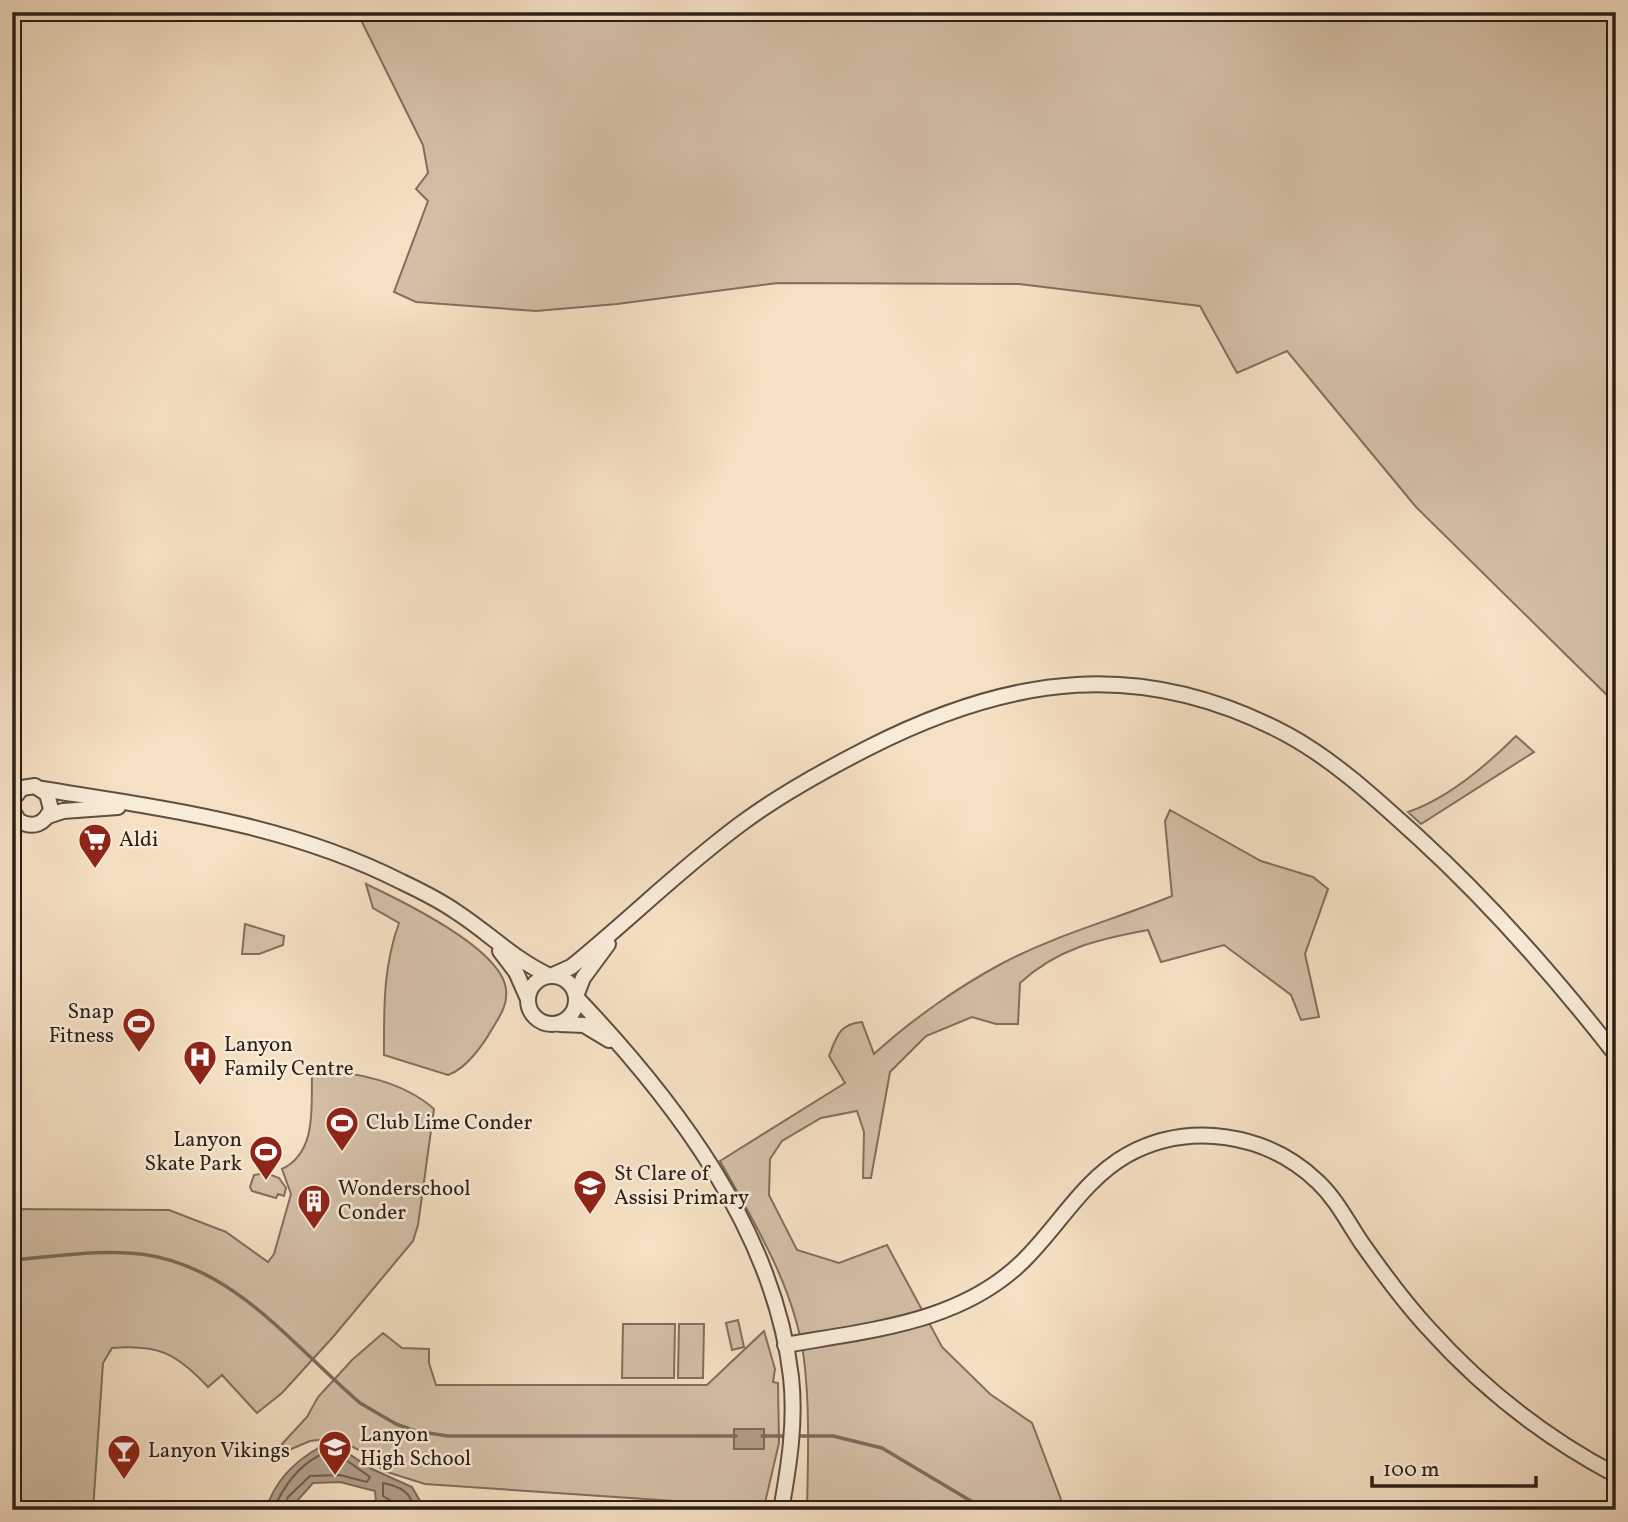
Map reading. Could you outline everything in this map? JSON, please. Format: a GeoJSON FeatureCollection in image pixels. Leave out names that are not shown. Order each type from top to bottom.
{"type":"FeatureCollection","features":[{"type":"Feature","properties":{"kind":"street"},"geometry":{"type":"LineString","coordinates":[[528,999],[535,983],[571,967],[743,822],[846,759],[956,707],[1030,689],[1083,684],[1131,686],[1198,698],[1252,717],[1290,736],[1329,761],[1410,830],[1492,910],[1546,969],[1616,1055]]}},
{"type":"Feature","properties":{"kind":"street"},"geometry":{"type":"LineString","coordinates":[[14,795],[29,786],[209,815],[321,846],[402,881],[441,902],[525,964],[569,983],[576,996],[677,1116],[723,1187],[765,1275],[785,1345],[790,1376],[791,1443],[781,1510]]}},
{"type":"Feature","properties":{"kind":"street"},"geometry":{"type":"LineString","coordinates":[[42,789],[51,801],[48,816]]}},
{"type":"Feature","properties":{"kind":"street"},"geometry":{"type":"LineString","coordinates":[[13,814],[19,821],[32,825],[63,811],[144,806]]}},
{"type":"Feature","properties":{"kind":"street"},"geometry":{"type":"LineString","coordinates":[[558,1024],[574,1012],[576,996],[583,978],[624,924]]}},
{"type":"Feature","properties":{"kind":"street"},"geometry":{"type":"LineString","coordinates":[[491,939],[516,972],[535,1018],[549,1025],[584,1025],[620,1046]]}},
{"type":"Feature","properties":{"kind":"street"},"geometry":{"type":"LineString","coordinates":[[785,1345],[899,1324],[950,1309],[977,1296],[1011,1272],[1027,1258],[1096,1178],[1126,1156],[1173,1139],[1198,1135],[1224,1136],[1274,1151],[1318,1182],[1393,1286],[1447,1348],[1527,1419],[1616,1475]]}},
{"type":"Feature","properties":{"kind":"shaded area"},"geometry":{"type":"Polygon","coordinates":[[[357,12],[1616,12],[1616,704],[1416,507],[1287,351],[1237,373],[1200,306],[1019,284],[778,283],[617,304],[536,311],[416,302],[394,292],[428,201],[416,189],[428,173],[423,145],[357,12]]]}},
{"type":"Feature","properties":{"kind":"shaded area"},"geometry":{"type":"Polygon","coordinates":[[[1516,736],[1534,752],[1421,824],[1408,812],[1452,790],[1492,759],[1516,736]]]}},
{"type":"Feature","properties":{"kind":"shaded area"},"geometry":{"type":"Polygon","coordinates":[[[1170,810],[1261,861],[1313,877],[1328,889],[1305,954],[1319,1017],[1301,1020],[1291,995],[1224,945],[1161,962],[1148,930],[1113,937],[1064,953],[1020,983],[1018,1024],[996,1024],[972,1017],[926,1036],[890,1072],[871,1178],[863,1178],[864,1132],[857,1111],[821,1118],[782,1141],[770,1159],[769,1195],[797,1250],[839,1263],[887,1245],[942,1347],[990,1394],[1032,1423],[1065,1510],[807,1510],[807,1397],[799,1333],[792,1307],[771,1256],[720,1161],[845,1083],[829,1056],[840,1032],[848,1025],[862,1022],[874,1054],[935,1005],[1001,964],[1064,936],[1172,896],[1165,821],[1170,810]]]}},
{"type":"Feature","properties":{"kind":"shaded area"},"geometry":{"type":"Polygon","coordinates":[[[366,884],[447,927],[487,958],[500,973],[506,989],[505,1005],[484,1042],[455,1072],[448,1075],[384,1055],[387,972],[399,923],[373,908],[366,884]]]}},
{"type":"Feature","properties":{"kind":"shaded area"},"geometry":{"type":"Polygon","coordinates":[[[245,924],[284,936],[283,945],[259,954],[242,954],[245,924]]]}},
{"type":"Feature","properties":{"kind":"shaded area"},"geometry":{"type":"Polygon","coordinates":[[[317,1070],[348,1073],[394,1085],[434,1109],[418,1225],[413,1241],[333,1337],[282,1393],[257,1413],[222,1375],[208,1387],[187,1366],[166,1354],[142,1348],[112,1348],[103,1363],[93,1510],[12,1510],[12,1209],[169,1210],[226,1232],[268,1262],[274,1254],[291,1194],[282,1169],[293,1161],[307,1141],[312,1076],[317,1070]]]}},
{"type":"Feature","properties":{"kind":"shaded area","name":"Lanyon Skate Park"},"geometry":{"type":"Polygon","coordinates":[[[266,1173],[279,1178],[286,1188],[284,1196],[278,1194],[276,1198],[252,1191],[250,1187],[254,1175],[266,1173]]]}},
{"type":"Feature","properties":{"kind":"shaded area"},"geometry":{"type":"Polygon","coordinates":[[[738,1320],[744,1347],[732,1350],[726,1323],[738,1320]]]}},
{"type":"Feature","properties":{"kind":"shaded area"},"geometry":{"type":"Polygon","coordinates":[[[623,1324],[675,1324],[674,1378],[622,1378],[623,1324]]]}},
{"type":"Feature","properties":{"kind":"shaded area"},"geometry":{"type":"Polygon","coordinates":[[[679,1324],[704,1324],[703,1378],[678,1378],[679,1324]]]}},
{"type":"Feature","properties":{"kind":"shaded area"},"geometry":{"type":"Polygon","coordinates":[[[764,1331],[775,1369],[773,1382],[778,1383],[779,1443],[764,1507],[425,1484],[384,1471],[361,1451],[335,1438],[310,1441],[289,1450],[282,1444],[307,1417],[318,1397],[352,1360],[383,1333],[402,1348],[429,1349],[429,1363],[436,1385],[707,1385],[764,1331]]]}},
{"type":"Feature","properties":{"kind":"water"},"geometry":{"type":"Polygon","coordinates":[[[734,1429],[764,1429],[764,1449],[734,1449],[734,1429]]]}},
{"type":"Feature","properties":{"kind":"water"},"geometry":{"type":"Polygon","coordinates":[[[320,1447],[349,1454],[372,1469],[412,1487],[420,1501],[419,1510],[395,1510],[376,1502],[375,1491],[340,1482],[313,1483],[289,1510],[266,1510],[280,1481],[302,1459],[320,1447]]]}},
{"type":"Feature","properties":{"kind":"waterway"},"geometry":{"type":"LineString","coordinates":[[12,1260],[93,1253],[141,1254],[174,1261],[205,1274],[260,1311],[360,1403],[396,1424],[415,1431],[448,1436],[736,1436]]}},
{"type":"Feature","properties":{"kind":"waterway"},"geometry":{"type":"LineString","coordinates":[[762,1436],[789,1436]]}},
{"type":"Feature","properties":{"kind":"waterway"},"geometry":{"type":"LineString","coordinates":[[797,1436],[833,1436],[882,1448],[986,1510]]}},
{"type":"Feature","properties":{"kind":"place","name":"Aldi"},"geometry":{"type":"Point","coordinates":[95,870]}},
{"type":"Feature","properties":{"kind":"place","name":"Snap Fitness"},"geometry":{"type":"Point","coordinates":[139,1054]}},
{"type":"Feature","properties":{"kind":"place","name":"Lanyon Family Centre"},"geometry":{"type":"Point","coordinates":[200,1087]}},
{"type":"Feature","properties":{"kind":"place","name":"Club Lime Conder"},"geometry":{"type":"Point","coordinates":[342,1153]}},
{"type":"Feature","properties":{"kind":"place","name":"Lanyon Skate Park"},"geometry":{"type":"Point","coordinates":[266,1182]}},
{"type":"Feature","properties":{"kind":"place","name":"St Clare of Assisi Primary"},"geometry":{"type":"Point","coordinates":[590,1216]}},
{"type":"Feature","properties":{"kind":"place","name":"Wonderschool Conder"},"geometry":{"type":"Point","coordinates":[314,1231]}},
{"type":"Feature","properties":{"kind":"place","name":"Lanyon High School"},"geometry":{"type":"Point","coordinates":[335,1477]}},
{"type":"Feature","properties":{"kind":"place","name":"Lanyon Vikings"},"geometry":{"type":"Point","coordinates":[124,1481]}}]}
